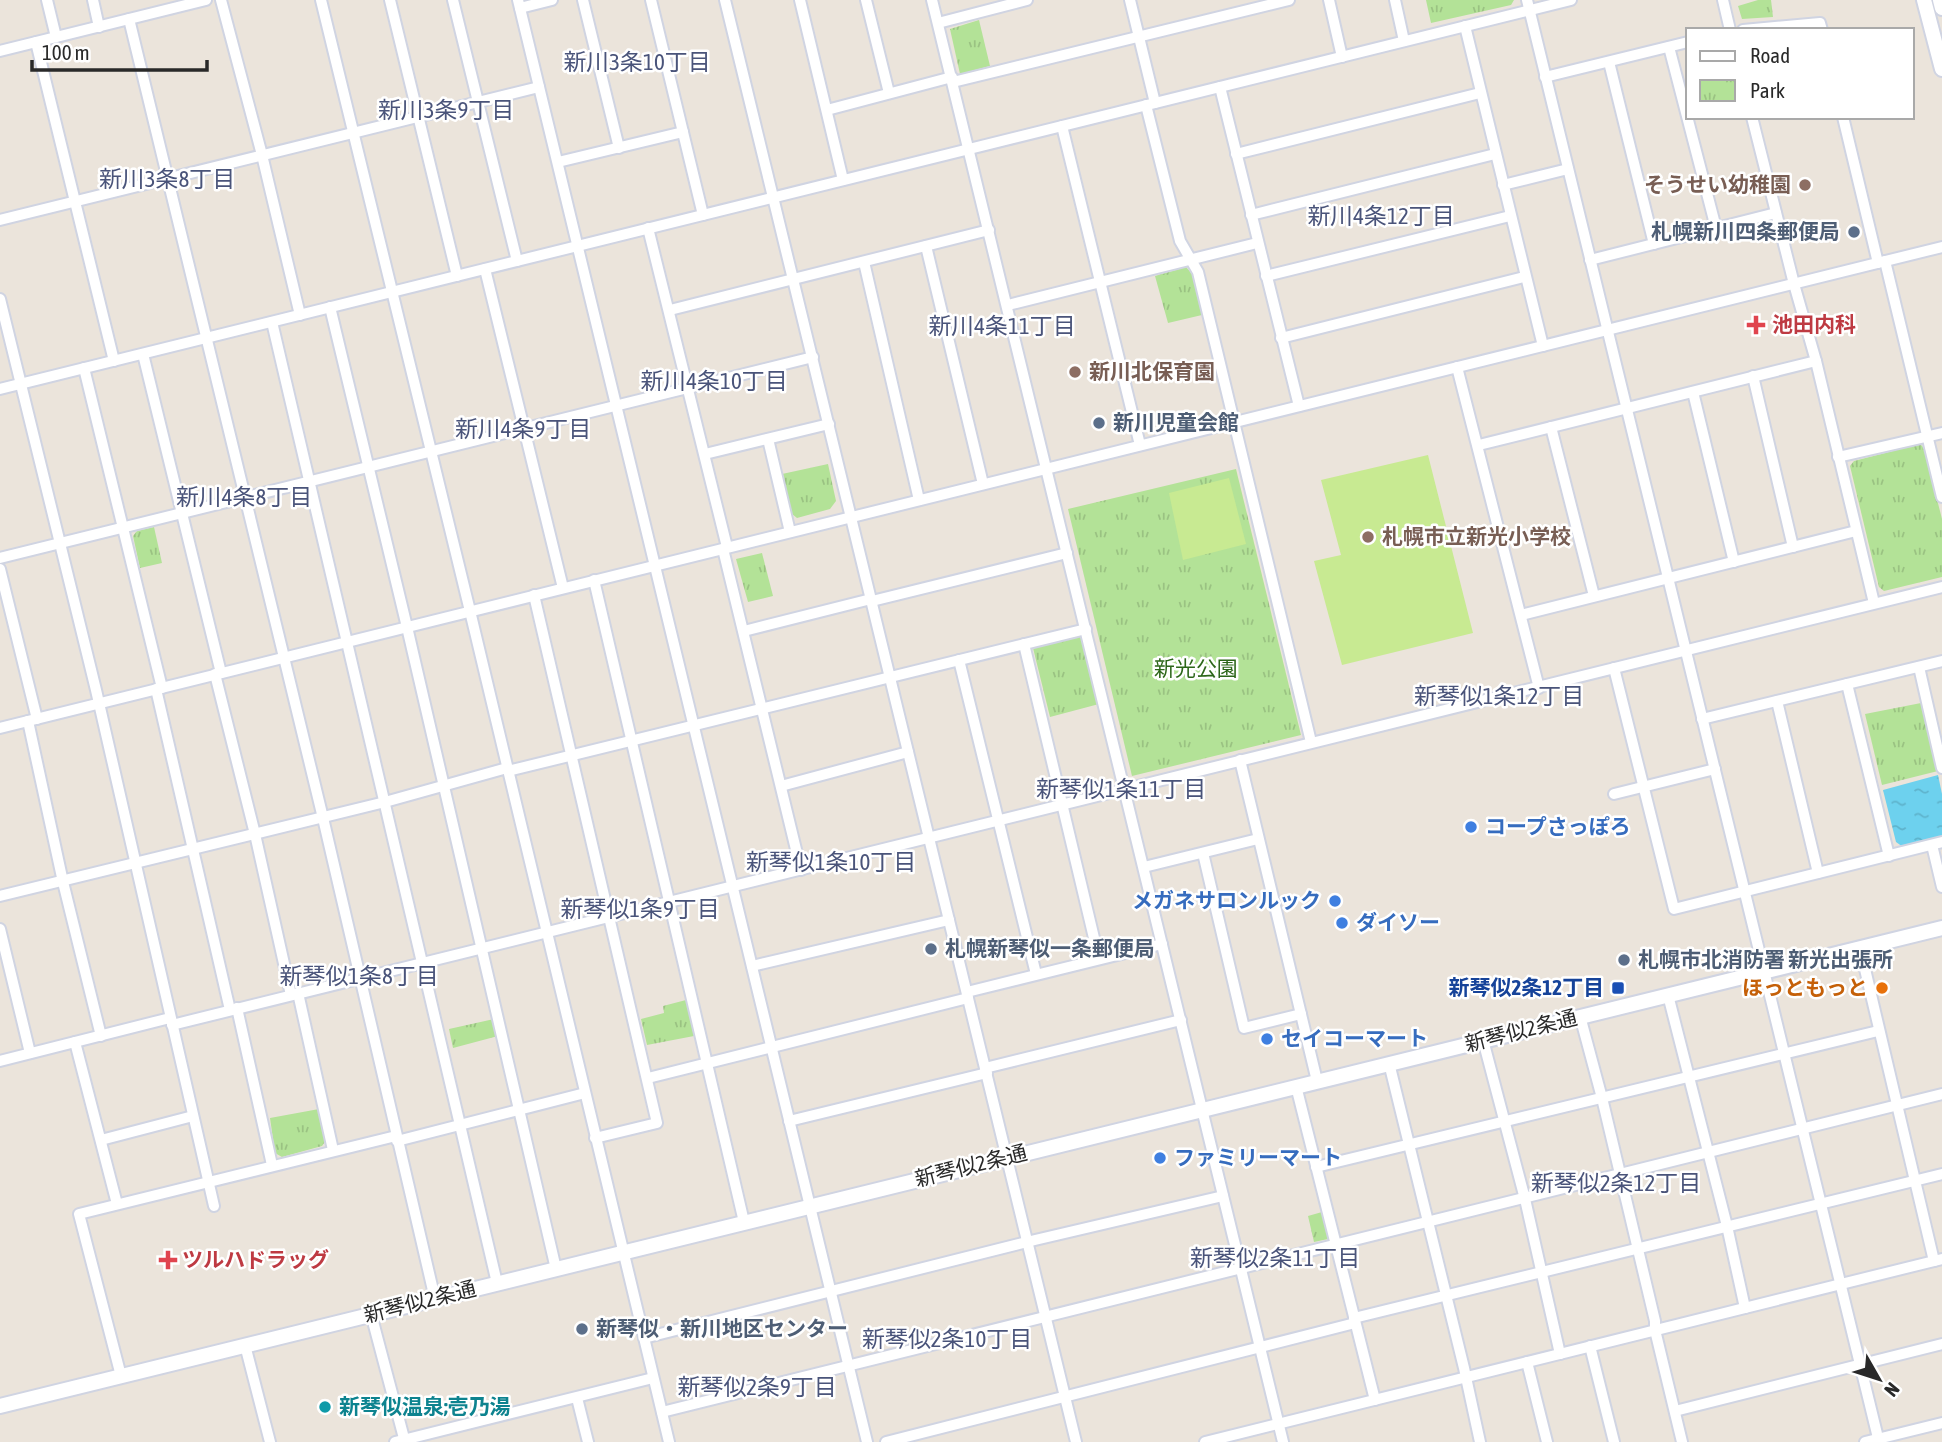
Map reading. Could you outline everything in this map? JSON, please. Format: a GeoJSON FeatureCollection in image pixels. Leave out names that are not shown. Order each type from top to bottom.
{"type":"FeatureCollection","features":[{"type":"Feature","properties":{"kind":"street"},"geometry":{"type":"LineString","coordinates":[[47,0],[56,37]]}},
{"type":"Feature","properties":{"kind":"street"},"geometry":{"type":"LineString","coordinates":[[93,0],[99,27]]}},
{"type":"Feature","properties":{"kind":"street"},"geometry":{"type":"LineString","coordinates":[[0,51],[206,0]]}},
{"type":"Feature","properties":{"kind":"street"},"geometry":{"type":"LineString","coordinates":[[221,0],[300,315]]}},
{"type":"Feature","properties":{"kind":"street"},"geometry":{"type":"LineString","coordinates":[[321,0],[669,1442]]}},
{"type":"Feature","properties":{"kind":"street"},"geometry":{"type":"LineString","coordinates":[[390,0],[457,276]]}},
{"type":"Feature","properties":{"kind":"street"},"geometry":{"type":"LineString","coordinates":[[453,0],[517,261]]}},
{"type":"Feature","properties":{"kind":"street"},"geometry":{"type":"LineString","coordinates":[[552,0],[519,4],[867,1442]]}},
{"type":"Feature","properties":{"kind":"street"},"geometry":{"type":"LineString","coordinates":[[583,0],[620,148]]}},
{"type":"Feature","properties":{"kind":"street"},"geometry":{"type":"LineString","coordinates":[[651,0],[703,215]]}},
{"type":"Feature","properties":{"kind":"street"},"geometry":{"type":"LineString","coordinates":[[725,0],[1076,1442]]}},
{"type":"Feature","properties":{"kind":"street"},"geometry":{"type":"LineString","coordinates":[[800,0],[843,180]]}},
{"type":"Feature","properties":{"kind":"street"},"geometry":{"type":"LineString","coordinates":[[866,0],[889,93]]}},
{"type":"Feature","properties":{"kind":"street"},"geometry":{"type":"LineString","coordinates":[[932,0],[1223,1196],[1262,1346],[1283,1442]]}},
{"type":"Feature","properties":{"kind":"street"},"geometry":{"type":"LineString","coordinates":[[938,23],[1027,0]]}},
{"type":"Feature","properties":{"kind":"street"},"geometry":{"type":"LineString","coordinates":[[1130,0],[1180,241],[1198,272],[1311,742]]}},
{"type":"Feature","properties":{"kind":"street"},"geometry":{"type":"LineString","coordinates":[[827,110],[889,93],[1289,0]]}},
{"type":"Feature","properties":{"kind":"street"},"geometry":{"type":"LineString","coordinates":[[1329,0],[1342,57]]}},
{"type":"Feature","properties":{"kind":"street"},"geometry":{"type":"LineString","coordinates":[[1395,0],[1404,41]]}},
{"type":"Feature","properties":{"kind":"street"},"geometry":{"type":"LineString","coordinates":[[0,389],[1342,57],[1465,26],[1528,5],[1571,0]]}},
{"type":"Feature","properties":{"kind":"street"},"geometry":{"type":"LineString","coordinates":[[1723,0],[1730,28]]}},
{"type":"Feature","properties":{"kind":"street"},"geometry":{"type":"LineString","coordinates":[[1924,0],[1942,69]]}},
{"type":"Feature","properties":{"kind":"street"},"geometry":{"type":"LineString","coordinates":[[1940,0],[1942,8]]}},
{"type":"Feature","properties":{"kind":"street"},"geometry":{"type":"LineString","coordinates":[[1528,5],[1879,1440]]}},
{"type":"Feature","properties":{"kind":"street"},"geometry":{"type":"LineString","coordinates":[[129,19],[323,818],[435,1299]]}},
{"type":"Feature","properties":{"kind":"street"},"geometry":{"type":"LineString","coordinates":[[1765,28],[1820,23],[1821,28]]}},
{"type":"Feature","properties":{"kind":"street"},"geometry":{"type":"LineString","coordinates":[[1465,26],[1524,277],[1543,346]]}},
{"type":"Feature","properties":{"kind":"street"},"geometry":{"type":"LineString","coordinates":[[36,42],[114,361]]}},
{"type":"Feature","properties":{"kind":"street"},"geometry":{"type":"LineString","coordinates":[[1545,77],[1686,43]]}},
{"type":"Feature","properties":{"kind":"street"},"geometry":{"type":"LineString","coordinates":[[1669,47],[1686,112]]}},
{"type":"Feature","properties":{"kind":"street"},"geometry":{"type":"LineString","coordinates":[[1609,62],[1654,244]]}},
{"type":"Feature","properties":{"kind":"street"},"geometry":{"type":"LineString","coordinates":[[0,220],[539,87]]}},
{"type":"Feature","properties":{"kind":"street"},"geometry":{"type":"LineString","coordinates":[[1220,87],[1298,406]]}},
{"type":"Feature","properties":{"kind":"street"},"geometry":{"type":"LineString","coordinates":[[1236,154],[1480,93]]}},
{"type":"Feature","properties":{"kind":"street"},"geometry":{"type":"LineString","coordinates":[[1688,119],[1716,228]]}},
{"type":"Feature","properties":{"kind":"street"},"geometry":{"type":"LineString","coordinates":[[1752,119],[1816,361],[1874,603]]}},
{"type":"Feature","properties":{"kind":"street"},"geometry":{"type":"LineString","coordinates":[[1844,119],[1942,497]]}},
{"type":"Feature","properties":{"kind":"street"},"geometry":{"type":"LineString","coordinates":[[1062,126],[1140,445]]}},
{"type":"Feature","properties":{"kind":"street"},"geometry":{"type":"LineString","coordinates":[[558,162],[683,132]]}},
{"type":"Feature","properties":{"kind":"street"},"geometry":{"type":"LineString","coordinates":[[1251,215],[1495,154]]}},
{"type":"Feature","properties":{"kind":"street"},"geometry":{"type":"LineString","coordinates":[[1503,185],[1568,169]]}},
{"type":"Feature","properties":{"kind":"street"},"geometry":{"type":"LineString","coordinates":[[1590,260],[1776,213]]}},
{"type":"Feature","properties":{"kind":"street"},"geometry":{"type":"LineString","coordinates":[[1266,276],[1510,216]]}},
{"type":"Feature","properties":{"kind":"street"},"geometry":{"type":"LineString","coordinates":[[648,228],[705,454],[801,870]]}},
{"type":"Feature","properties":{"kind":"street"},"geometry":{"type":"LineString","coordinates":[[670,310],[989,230]]}},
{"type":"Feature","properties":{"kind":"street"},"geometry":{"type":"LineString","coordinates":[[1008,304],[1257,243]]}},
{"type":"Feature","properties":{"kind":"street"},"geometry":{"type":"LineString","coordinates":[[926,246],[983,484]]}},
{"type":"Feature","properties":{"kind":"street"},"geometry":{"type":"LineString","coordinates":[[0,728],[1942,247]]}},
{"type":"Feature","properties":{"kind":"street"},"geometry":{"type":"LineString","coordinates":[[864,262],[919,500]]}},
{"type":"Feature","properties":{"kind":"street"},"geometry":{"type":"LineString","coordinates":[[485,269],[564,588]]}},
{"type":"Feature","properties":{"kind":"street"},"geometry":{"type":"LineString","coordinates":[[1281,338],[1524,277]]}},
{"type":"Feature","properties":{"kind":"street"},"geometry":{"type":"LineString","coordinates":[[0,299],[99,704],[214,1206]]}},
{"type":"Feature","properties":{"kind":"street"},"geometry":{"type":"LineString","coordinates":[[330,307],[556,1269]]}},
{"type":"Feature","properties":{"kind":"street"},"geometry":{"type":"LineString","coordinates":[[272,322],[497,1283]]}},
{"type":"Feature","properties":{"kind":"street"},"geometry":{"type":"LineString","coordinates":[[143,354],[255,834],[333,1150]]}},
{"type":"Feature","properties":{"kind":"street"},"geometry":{"type":"LineString","coordinates":[[0,558],[813,357]]}},
{"type":"Feature","properties":{"kind":"street"},"geometry":{"type":"LineString","coordinates":[[1479,445],[1816,361]]}},
{"type":"Feature","properties":{"kind":"street"},"geometry":{"type":"LineString","coordinates":[[1457,367],[1539,688]]}},
{"type":"Feature","properties":{"kind":"street"},"geometry":{"type":"LineString","coordinates":[[84,368],[124,528],[194,850],[272,1165]]}},
{"type":"Feature","properties":{"kind":"street"},"geometry":{"type":"LineString","coordinates":[[1753,376],[1793,547]]}},
{"type":"Feature","properties":{"kind":"street"},"geometry":{"type":"LineString","coordinates":[[1693,391],[1734,562]]}},
{"type":"Feature","properties":{"kind":"street"},"geometry":{"type":"LineString","coordinates":[[705,454],[830,424]]}},
{"type":"Feature","properties":{"kind":"street"},"geometry":{"type":"LineString","coordinates":[[1551,427],[1594,596]]}},
{"type":"Feature","properties":{"kind":"street"},"geometry":{"type":"LineString","coordinates":[[1838,457],[1942,433]]}},
{"type":"Feature","properties":{"kind":"street"},"geometry":{"type":"LineString","coordinates":[[768,439],[790,533]]}},
{"type":"Feature","properties":{"kind":"street"},"geometry":{"type":"LineString","coordinates":[[1521,615],[1856,531]]}},
{"type":"Feature","properties":{"kind":"street"},"geometry":{"type":"LineString","coordinates":[[744,631],[1067,553]]}},
{"type":"Feature","properties":{"kind":"street"},"geometry":{"type":"LineString","coordinates":[[0,569],[63,882],[101,1036]]}},
{"type":"Feature","properties":{"kind":"street"},"geometry":{"type":"LineString","coordinates":[[594,580],[744,1222]]}},
{"type":"Feature","properties":{"kind":"street"},"geometry":{"type":"LineString","coordinates":[[0,1061],[101,1036],[233,1009],[1942,587]]}},
{"type":"Feature","properties":{"kind":"street"},"geometry":{"type":"LineString","coordinates":[[534,595],[657,1123],[595,1138]]}},
{"type":"Feature","properties":{"kind":"street"},"geometry":{"type":"LineString","coordinates":[[0,896],[323,818],[443,785],[572,756],[1087,629]]}},
{"type":"Feature","properties":{"kind":"street"},"geometry":{"type":"LineString","coordinates":[[1024,644],[1098,959]]}},
{"type":"Feature","properties":{"kind":"street"},"geometry":{"type":"LineString","coordinates":[[959,660],[1036,974]]}},
{"type":"Feature","properties":{"kind":"street"},"geometry":{"type":"LineString","coordinates":[[1702,719],[1942,661]]}},
{"type":"Feature","properties":{"kind":"street"},"geometry":{"type":"LineString","coordinates":[[1919,667],[1942,768]]}},
{"type":"Feature","properties":{"kind":"street"},"geometry":{"type":"LineString","coordinates":[[1614,668],[1674,909],[1937,844],[1942,887]]}},
{"type":"Feature","properties":{"kind":"street"},"geometry":{"type":"LineString","coordinates":[[1847,684],[1889,856]]}},
{"type":"Feature","properties":{"kind":"street"},"geometry":{"type":"LineString","coordinates":[[1777,701],[1818,873]]}},
{"type":"Feature","properties":{"kind":"street"},"geometry":{"type":"LineString","coordinates":[[781,786],[908,752]]}},
{"type":"Feature","properties":{"kind":"street"},"geometry":{"type":"LineString","coordinates":[[1240,760],[1317,1081]]}},
{"type":"Feature","properties":{"kind":"street"},"geometry":{"type":"LineString","coordinates":[[1614,794],[1715,769]]}},
{"type":"Feature","properties":{"kind":"street"},"geometry":{"type":"LineString","coordinates":[[1144,867],[1258,839]]}},
{"type":"Feature","properties":{"kind":"street"},"geometry":{"type":"LineString","coordinates":[[1203,853],[1244,1028],[1301,1014]]}},
{"type":"Feature","properties":{"kind":"street"},"geometry":{"type":"LineString","coordinates":[[752,966],[949,920]]}},
{"type":"Feature","properties":{"kind":"street","name":"新琴似2条通"},"geometry":{"type":"LineString","coordinates":[[0,1406],[1942,928]]}},
{"type":"Feature","properties":{"kind":"street"},"geometry":{"type":"LineString","coordinates":[[0,929],[30,1054]]}},
{"type":"Feature","properties":{"kind":"street"},"geometry":{"type":"LineString","coordinates":[[648,1078],[771,1048],[1036,974],[1162,944]]}},
{"type":"Feature","properties":{"kind":"street"},"geometry":{"type":"LineString","coordinates":[[1205,1442],[1938,1260],[1915,1180],[1860,948]]}},
{"type":"Feature","properties":{"kind":"street"},"geometry":{"type":"LineString","coordinates":[[1668,995],[1727,1226],[1745,1308]]}},
{"type":"Feature","properties":{"kind":"street"},"geometry":{"type":"LineString","coordinates":[[1580,1016],[1639,1248],[1655,1330],[1682,1442]]}},
{"type":"Feature","properties":{"kind":"street"},"geometry":{"type":"LineString","coordinates":[[789,1121],[1181,1020]]}},
{"type":"Feature","properties":{"kind":"street"},"geometry":{"type":"LineString","coordinates":[[1316,1167],[1878,1031]]}},
{"type":"Feature","properties":{"kind":"street"},"geometry":{"type":"LineString","coordinates":[[1483,1040],[1525,1199],[1560,1354]]}},
{"type":"Feature","properties":{"kind":"street"},"geometry":{"type":"LineString","coordinates":[[75,1042],[117,1205]]}},
{"type":"Feature","properties":{"kind":"street"},"geometry":{"type":"LineString","coordinates":[[1389,1063],[1480,1442]]}},
{"type":"Feature","properties":{"kind":"street"},"geometry":{"type":"LineString","coordinates":[[1296,1086],[1374,1400]]}},
{"type":"Feature","properties":{"kind":"street"},"geometry":{"type":"LineString","coordinates":[[121,1376],[79,1214],[333,1150],[460,1125],[584,1093]]}},
{"type":"Feature","properties":{"kind":"street"},"geometry":{"type":"LineString","coordinates":[[662,1412],[1942,1094]]}},
{"type":"Feature","properties":{"kind":"street"},"geometry":{"type":"LineString","coordinates":[[101,1140],[193,1116]]}},
{"type":"Feature","properties":{"kind":"street"},"geometry":{"type":"LineString","coordinates":[[886,1442],[1065,1398],[1541,1272],[1942,1174]]}},
{"type":"Feature","properties":{"kind":"street"},"geometry":{"type":"LineString","coordinates":[[644,1338],[1223,1196]]}},
{"type":"Feature","properties":{"kind":"street"},"geometry":{"type":"LineString","coordinates":[[370,1314],[401,1441],[653,1378]]}},
{"type":"Feature","properties":{"kind":"street"},"geometry":{"type":"LineString","coordinates":[[1675,1410],[1942,1344]]}},
{"type":"Feature","properties":{"kind":"street"},"geometry":{"type":"LineString","coordinates":[[245,1345],[270,1442]]}},
{"type":"Feature","properties":{"kind":"street"},"geometry":{"type":"LineString","coordinates":[[1590,1346],[1614,1442]]}},
{"type":"Feature","properties":{"kind":"street"},"geometry":{"type":"LineString","coordinates":[[1527,1362],[1547,1442]]}},
{"type":"Feature","properties":{"kind":"street"},"geometry":{"type":"LineString","coordinates":[[577,1398],[588,1442]]}},
{"type":"Feature","properties":{"kind":"street"},"geometry":{"type":"LineString","coordinates":[[1865,1442],[1942,1423]]}},
{"type":"Feature","properties":{"kind":"green space"},"geometry":{"type":"Polygon","coordinates":[[[1426,0],[1514,0],[1511,5],[1431,23],[1426,0]]]}},
{"type":"Feature","properties":{"kind":"green space"},"geometry":{"type":"Polygon","coordinates":[[[1758,0],[1771,0],[1773,17],[1742,19],[1738,6],[1758,0]]]}},
{"type":"Feature","properties":{"kind":"green space"},"geometry":{"type":"Polygon","coordinates":[[[979,20],[990,66],[960,74],[950,29],[979,20]]]}},
{"type":"Feature","properties":{"kind":"green space"},"geometry":{"type":"Polygon","coordinates":[[[1186,267],[1194,276],[1202,315],[1168,323],[1155,276],[1186,267]]]}},
{"type":"Feature","properties":{"kind":"green space"},"geometry":{"type":"Polygon","coordinates":[[[1920,444],[1924,448],[1942,519],[1942,577],[1884,591],[1879,587],[1850,466],[1854,461],[1920,444]]]}},
{"type":"Feature","properties":{"kind":"green space"},"geometry":{"type":"Polygon","coordinates":[[[1428,455],[1473,633],[1342,665],[1314,561],[1341,555],[1321,480],[1428,455]]]}},
{"type":"Feature","properties":{"kind":"green space"},"geometry":{"type":"Polygon","coordinates":[[[828,464],[836,501],[830,509],[797,518],[792,514],[782,474],[828,464]]]}},
{"type":"Feature","properties":{"kind":"green space","name":"新光公園"},"geometry":{"type":"Polygon","coordinates":[[[1236,469],[1301,735],[1132,776],[1068,509],[1236,469]]]}},
{"type":"Feature","properties":{"kind":"green space"},"geometry":{"type":"Polygon","coordinates":[[[1229,478],[1246,544],[1183,560],[1169,493],[1229,478]]]}},
{"type":"Feature","properties":{"kind":"green space"},"geometry":{"type":"Polygon","coordinates":[[[154,527],[162,563],[140,568],[133,536],[137,531],[154,527]]]}},
{"type":"Feature","properties":{"kind":"green space"},"geometry":{"type":"Polygon","coordinates":[[[762,553],[773,596],[748,602],[736,559],[762,553]]]}},
{"type":"Feature","properties":{"kind":"green space"},"geometry":{"type":"Polygon","coordinates":[[[1083,636],[1099,704],[1050,717],[1033,648],[1083,636]]]}},
{"type":"Feature","properties":{"kind":"green space"},"geometry":{"type":"Polygon","coordinates":[[[1921,703],[1938,771],[1882,785],[1865,714],[1921,703]]]}},
{"type":"Feature","properties":{"kind":"green space"},"geometry":{"type":"Polygon","coordinates":[[[686,1000],[694,1036],[647,1045],[641,1019],[664,1013],[663,1006],[686,1000]]]}},
{"type":"Feature","properties":{"kind":"green space"},"geometry":{"type":"Polygon","coordinates":[[[494,1019],[498,1036],[453,1048],[449,1029],[494,1019]]]}},
{"type":"Feature","properties":{"kind":"green space"},"geometry":{"type":"Polygon","coordinates":[[[319,1109],[326,1140],[322,1146],[282,1157],[275,1153],[270,1118],[319,1109]]]}},
{"type":"Feature","properties":{"kind":"green space"},"geometry":{"type":"Polygon","coordinates":[[[1322,1212],[1328,1239],[1314,1242],[1308,1216],[1322,1212]]]}},
{"type":"Feature","properties":{"kind":"water"},"geometry":{"type":"Polygon","coordinates":[[[1938,775],[1942,794],[1942,836],[1903,847],[1896,842],[1883,790],[1938,775]]]}},
{"type":"Feature","properties":{"kind":"place","name":"そうせい幼稚園"},"geometry":{"type":"Point","coordinates":[1805,185]}},
{"type":"Feature","properties":{"kind":"place","name":"札幌新川四条郵便局"},"geometry":{"type":"Point","coordinates":[1854,232]}},
{"type":"Feature","properties":{"kind":"place","name":"池田内科"},"geometry":{"type":"Point","coordinates":[1756,325]}},
{"type":"Feature","properties":{"kind":"place","name":"新川北保育園"},"geometry":{"type":"Point","coordinates":[1075,372]}},
{"type":"Feature","properties":{"kind":"place","name":"新川児童会館"},"geometry":{"type":"Point","coordinates":[1099,423]}},
{"type":"Feature","properties":{"kind":"place","name":"札幌市立新光小学校"},"geometry":{"type":"Point","coordinates":[1368,537]}},
{"type":"Feature","properties":{"kind":"place","name":"コープさっぽろ"},"geometry":{"type":"Point","coordinates":[1471,827]}},
{"type":"Feature","properties":{"kind":"place","name":"メガネサロンルック"},"geometry":{"type":"Point","coordinates":[1335,901]}},
{"type":"Feature","properties":{"kind":"place","name":"ダイソー"},"geometry":{"type":"Point","coordinates":[1342,923]}},
{"type":"Feature","properties":{"kind":"place","name":"札幌新琴似一条郵便局"},"geometry":{"type":"Point","coordinates":[931,949]}},
{"type":"Feature","properties":{"kind":"place","name":"札幌市北消防署 新光出張所"},"geometry":{"type":"Point","coordinates":[1624,960]}},
{"type":"Feature","properties":{"kind":"place","name":"新琴似2条12丁目"},"geometry":{"type":"Point","coordinates":[1618,988]}},
{"type":"Feature","properties":{"kind":"place","name":"ほっともっと"},"geometry":{"type":"Point","coordinates":[1882,988]}},
{"type":"Feature","properties":{"kind":"place","name":"セイコーマート"},"geometry":{"type":"Point","coordinates":[1267,1039]}},
{"type":"Feature","properties":{"kind":"place","name":"ファミリーマート"},"geometry":{"type":"Point","coordinates":[1160,1158]}},
{"type":"Feature","properties":{"kind":"place","name":"ツルハドラッグ"},"geometry":{"type":"Point","coordinates":[168,1260]}},
{"type":"Feature","properties":{"kind":"place","name":"新琴似・新川地区センター"},"geometry":{"type":"Point","coordinates":[582,1329]}},
{"type":"Feature","properties":{"kind":"place","name":"新琴似温泉;壱乃湯"},"geometry":{"type":"Point","coordinates":[325,1407]}},
{"type":"Feature","properties":{"kind":"district","name":"新川3条10丁目"},"geometry":{"type":"Point","coordinates":[637,62]}},
{"type":"Feature","properties":{"kind":"district","name":"新川3条9丁目"},"geometry":{"type":"Point","coordinates":[446,110]}},
{"type":"Feature","properties":{"kind":"district","name":"新川3条8丁目"},"geometry":{"type":"Point","coordinates":[167,179]}},
{"type":"Feature","properties":{"kind":"district","name":"新川4条12丁目"},"geometry":{"type":"Point","coordinates":[1381,216]}},
{"type":"Feature","properties":{"kind":"district","name":"新川4条11丁目"},"geometry":{"type":"Point","coordinates":[1002,326]}},
{"type":"Feature","properties":{"kind":"district","name":"新川4条10丁目"},"geometry":{"type":"Point","coordinates":[714,381]}},
{"type":"Feature","properties":{"kind":"district","name":"新川4条9丁目"},"geometry":{"type":"Point","coordinates":[523,429]}},
{"type":"Feature","properties":{"kind":"district","name":"新川4条8丁目"},"geometry":{"type":"Point","coordinates":[244,497]}},
{"type":"Feature","properties":{"kind":"district","name":"新琴似1条12丁目"},"geometry":{"type":"Point","coordinates":[1499,696]}},
{"type":"Feature","properties":{"kind":"district","name":"新琴似1条11丁目"},"geometry":{"type":"Point","coordinates":[1121,789]}},
{"type":"Feature","properties":{"kind":"district","name":"新琴似1条10丁目"},"geometry":{"type":"Point","coordinates":[831,862]}},
{"type":"Feature","properties":{"kind":"district","name":"新琴似1条9丁目"},"geometry":{"type":"Point","coordinates":[640,909]}},
{"type":"Feature","properties":{"kind":"district","name":"新琴似1条8丁目"},"geometry":{"type":"Point","coordinates":[359,976]}},
{"type":"Feature","properties":{"kind":"district","name":"新琴似2条12丁目"},"geometry":{"type":"Point","coordinates":[1616,1183]}},
{"type":"Feature","properties":{"kind":"district","name":"新琴似2条11丁目"},"geometry":{"type":"Point","coordinates":[1275,1258]}},
{"type":"Feature","properties":{"kind":"district","name":"新琴似2条10丁目"},"geometry":{"type":"Point","coordinates":[947,1339]}},
{"type":"Feature","properties":{"kind":"district","name":"新琴似2条9丁目"},"geometry":{"type":"Point","coordinates":[757,1387]}}]}
